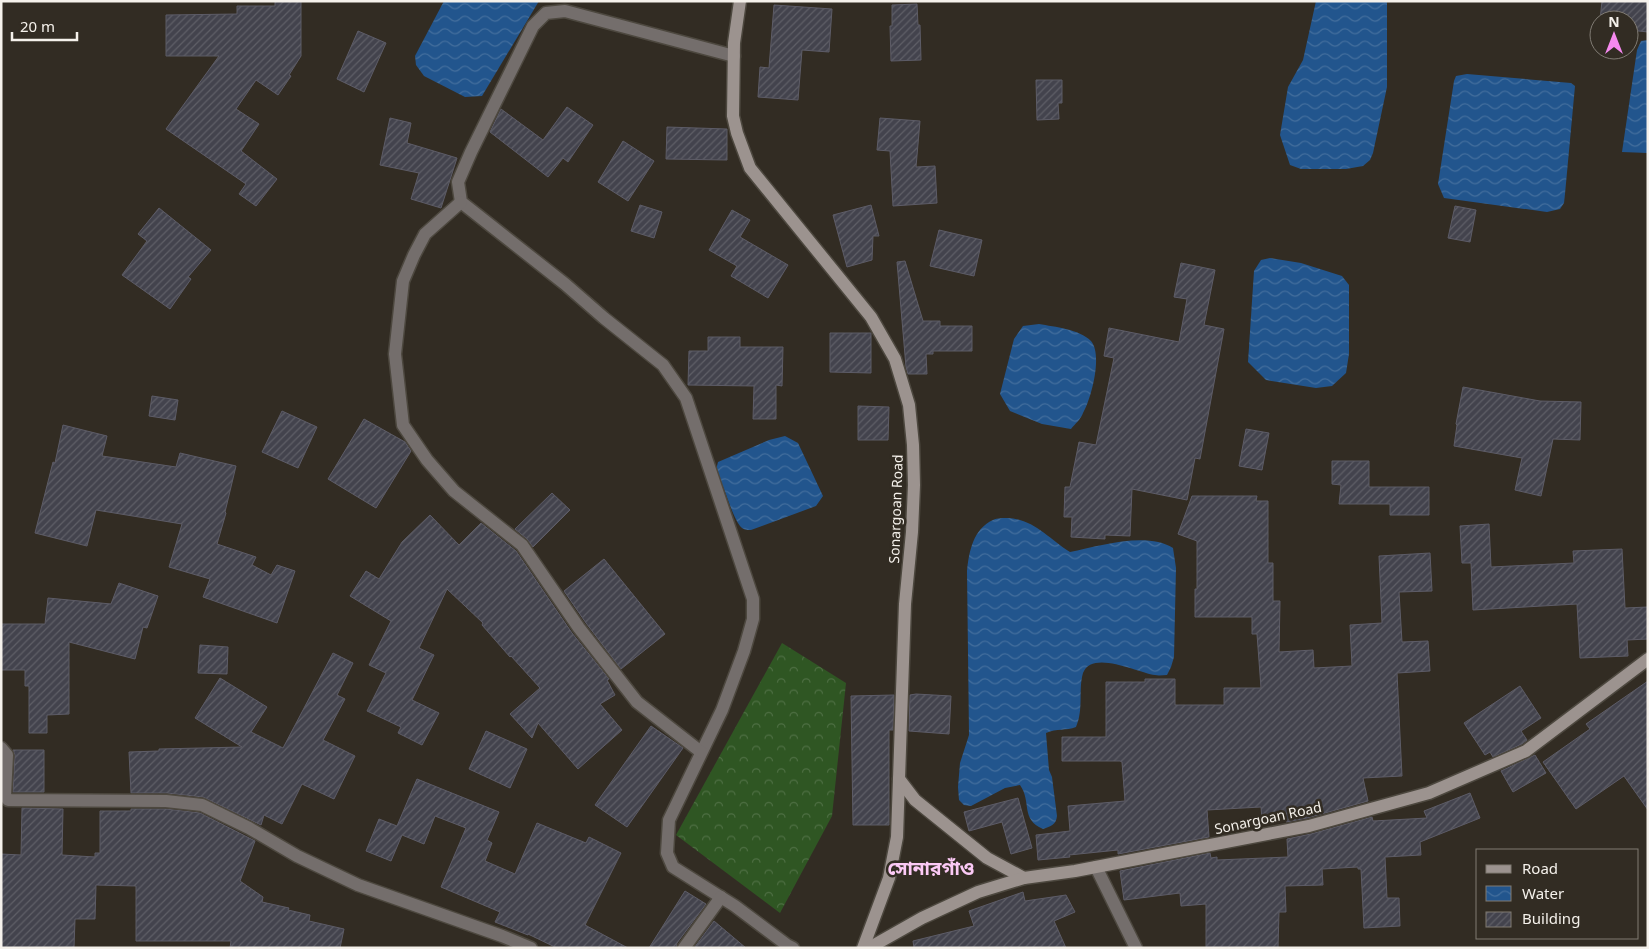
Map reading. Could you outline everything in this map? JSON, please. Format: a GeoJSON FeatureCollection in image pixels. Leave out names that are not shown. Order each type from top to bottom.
{"type":"FeatureCollection","features":[{"type":"Feature","properties":{"kind":"main road","name":"Sonargoan Road"},"geometry":{"type":"LineString","coordinates":[[740,1],[734,56],[733,116],[750,168],[871,317],[895,359],[909,406],[913,445],[914,485],[912,532],[905,604],[897,837],[890,870],[863,948]]}},
{"type":"Feature","properties":{"kind":"main road","name":"Sonargoan Road"},"geometry":{"type":"LineString","coordinates":[[869,948],[922,918],[978,892],[1024,878],[1096,867],[1309,826],[1429,793],[1526,751],[1648,659]]}},
{"type":"Feature","properties":{"kind":"main road"},"geometry":{"type":"LineString","coordinates":[[898,779],[915,800],[988,858],[1024,878]]}},
{"type":"Feature","properties":{"kind":"street"},"geometry":{"type":"LineString","coordinates":[[734,56],[565,11],[546,13],[532,26],[458,182],[461,202],[663,364],[686,398],[753,599],[753,619],[744,651],[722,710],[669,820],[667,853],[673,867],[721,897],[793,948]]}},
{"type":"Feature","properties":{"kind":"street"},"geometry":{"type":"LineString","coordinates":[[461,202],[425,234],[403,281],[395,354],[403,425],[427,460],[454,491],[522,545],[579,628],[636,702],[701,752]]}},
{"type":"Feature","properties":{"kind":"street"},"geometry":{"type":"LineString","coordinates":[[1,748],[7,754],[6,795],[8,800],[166,801],[202,805],[249,828],[297,856],[358,885],[531,948]]}},
{"type":"Feature","properties":{"kind":"street"},"geometry":{"type":"LineString","coordinates":[[1096,867],[1136,948]]}},
{"type":"Feature","properties":{"kind":"street"},"geometry":{"type":"LineString","coordinates":[[684,948],[721,897]]}},
{"type":"Feature","properties":{"kind":"green space"},"geometry":{"type":"Polygon","coordinates":[[[782,643],[846,683],[832,816],[780,913],[676,835],[782,643]]]}},
{"type":"Feature","properties":{"kind":"water"},"geometry":{"type":"Polygon","coordinates":[[[444,1],[539,1],[482,96],[465,97],[424,76],[416,65],[415,56],[444,1]]]}},
{"type":"Feature","properties":{"kind":"water"},"geometry":{"type":"Polygon","coordinates":[[[1316,1],[1387,1],[1387,87],[1373,153],[1370,160],[1363,166],[1346,169],[1301,169],[1290,165],[1280,135],[1288,87],[1303,60],[1316,1]]]}},
{"type":"Feature","properties":{"kind":"water"},"geometry":{"type":"Polygon","coordinates":[[[1648,40],[1648,153],[1622,152],[1636,60],[1639,60],[1639,46],[1641,41],[1648,40]]]}},
{"type":"Feature","properties":{"kind":"water"},"geometry":{"type":"Polygon","coordinates":[[[1467,74],[1571,83],[1575,86],[1564,203],[1560,209],[1547,212],[1444,198],[1438,184],[1454,81],[1456,76],[1467,74]]]}},
{"type":"Feature","properties":{"kind":"water"},"geometry":{"type":"Polygon","coordinates":[[[1270,258],[1301,263],[1342,276],[1349,285],[1349,354],[1346,373],[1332,386],[1316,388],[1266,380],[1248,362],[1254,271],[1261,260],[1270,258]]]}},
{"type":"Feature","properties":{"kind":"water"},"geometry":{"type":"Polygon","coordinates":[[[1039,324],[1066,329],[1080,334],[1091,341],[1094,348],[1096,366],[1092,388],[1082,415],[1071,429],[1042,424],[1010,411],[1000,394],[1014,339],[1023,326],[1039,324]]]}},
{"type":"Feature","properties":{"kind":"water"},"geometry":{"type":"Polygon","coordinates":[[[785,436],[798,443],[823,496],[816,506],[751,530],[744,529],[740,526],[734,515],[718,476],[716,470],[718,462],[769,440],[785,436]]]}},
{"type":"Feature","properties":{"kind":"water"},"geometry":{"type":"Polygon","coordinates":[[[998,518],[1017,519],[1034,526],[1070,552],[1123,541],[1137,540],[1162,543],[1173,548],[1176,568],[1174,657],[1167,675],[1155,675],[1116,664],[1096,663],[1088,666],[1083,673],[1080,713],[1076,727],[1046,733],[1049,770],[1052,777],[1057,816],[1051,826],[1043,829],[1031,820],[1020,785],[1005,788],[971,806],[964,805],[959,800],[960,763],[969,735],[967,571],[969,556],[973,542],[986,524],[998,518]]]}},
{"type":"Feature","properties":{"kind":"building"},"geometry":{"type":"Polygon","coordinates":[[[275,1],[301,1],[301,56],[289,75],[291,76],[278,95],[256,80],[236,109],[259,124],[241,151],[277,179],[256,206],[239,194],[246,184],[166,129],[219,56],[166,56],[166,15],[237,14],[237,6],[275,6],[275,1]]]}},
{"type":"Feature","properties":{"kind":"building"},"geometry":{"type":"Polygon","coordinates":[[[1602,1],[1648,1],[1648,32],[1639,31],[1639,10],[1601,10],[1602,1]]]}},
{"type":"Feature","properties":{"kind":"building"},"geometry":{"type":"Polygon","coordinates":[[[917,4],[921,60],[891,61],[890,26],[892,26],[892,5],[917,4]]]}},
{"type":"Feature","properties":{"kind":"building"},"geometry":{"type":"Polygon","coordinates":[[[774,5],[832,9],[829,52],[802,50],[798,100],[758,97],[760,67],[769,68],[774,5]]]}},
{"type":"Feature","properties":{"kind":"building"},"geometry":{"type":"Polygon","coordinates":[[[358,31],[386,43],[364,92],[337,79],[358,31]]]}},
{"type":"Feature","properties":{"kind":"building"},"geometry":{"type":"Polygon","coordinates":[[[1036,80],[1062,80],[1062,103],[1058,103],[1059,119],[1037,120],[1036,80]]]}},
{"type":"Feature","properties":{"kind":"building"},"geometry":{"type":"Polygon","coordinates":[[[567,107],[593,125],[568,162],[563,158],[548,177],[490,132],[501,109],[543,140],[567,107]]]}},
{"type":"Feature","properties":{"kind":"building"},"geometry":{"type":"Polygon","coordinates":[[[390,118],[411,123],[407,143],[457,158],[441,208],[411,199],[419,173],[380,165],[390,118]]]}},
{"type":"Feature","properties":{"kind":"building"},"geometry":{"type":"Polygon","coordinates":[[[880,118],[920,121],[916,167],[935,166],[937,203],[893,206],[890,151],[877,150],[880,118]]]}},
{"type":"Feature","properties":{"kind":"building"},"geometry":{"type":"Polygon","coordinates":[[[667,127],[727,129],[727,160],[666,159],[667,127]]]}},
{"type":"Feature","properties":{"kind":"building"},"geometry":{"type":"Polygon","coordinates":[[[623,141],[654,161],[628,201],[598,182],[623,141]]]}},
{"type":"Feature","properties":{"kind":"building"},"geometry":{"type":"Polygon","coordinates":[[[640,205],[662,212],[654,238],[631,231],[640,205]]]}},
{"type":"Feature","properties":{"kind":"building"},"geometry":{"type":"Polygon","coordinates":[[[871,205],[879,236],[873,236],[872,260],[847,267],[833,215],[871,205]]]}},
{"type":"Feature","properties":{"kind":"building"},"geometry":{"type":"Polygon","coordinates":[[[1455,206],[1476,210],[1470,242],[1448,238],[1455,206]]]}},
{"type":"Feature","properties":{"kind":"building"},"geometry":{"type":"Polygon","coordinates":[[[159,208],[211,250],[188,277],[191,279],[170,309],[122,275],[147,241],[138,234],[159,208]]]}},
{"type":"Feature","properties":{"kind":"building"},"geometry":{"type":"Polygon","coordinates":[[[732,210],[750,220],[740,237],[788,265],[768,298],[731,276],[737,266],[709,250],[732,210]]]}},
{"type":"Feature","properties":{"kind":"building"},"geometry":{"type":"Polygon","coordinates":[[[939,230],[982,240],[974,276],[930,266],[939,230]]]}},
{"type":"Feature","properties":{"kind":"building"},"geometry":{"type":"Polygon","coordinates":[[[905,261],[923,321],[940,321],[940,326],[972,326],[972,351],[933,351],[933,354],[926,354],[927,374],[908,374],[906,367],[897,262],[905,261]]]}},
{"type":"Feature","properties":{"kind":"building"},"geometry":{"type":"Polygon","coordinates":[[[1181,263],[1215,270],[1204,325],[1224,329],[1200,459],[1195,458],[1187,500],[1132,489],[1130,536],[1105,535],[1105,539],[1071,537],[1072,517],[1064,517],[1065,487],[1070,487],[1079,442],[1096,445],[1114,358],[1104,356],[1109,328],[1179,342],[1187,299],[1174,297],[1181,263]]]}},
{"type":"Feature","properties":{"kind":"building"},"geometry":{"type":"Polygon","coordinates":[[[830,333],[871,333],[871,373],[830,372],[830,333]]]}},
{"type":"Feature","properties":{"kind":"building"},"geometry":{"type":"Polygon","coordinates":[[[708,337],[740,337],[740,347],[783,347],[782,386],[776,385],[776,419],[753,419],[754,386],[688,385],[689,351],[708,351],[708,337]]]}},
{"type":"Feature","properties":{"kind":"building"},"geometry":{"type":"Polygon","coordinates":[[[1463,387],[1540,401],[1581,402],[1580,440],[1553,439],[1541,496],[1515,490],[1522,458],[1454,446],[1463,387]]]}},
{"type":"Feature","properties":{"kind":"building"},"geometry":{"type":"Polygon","coordinates":[[[152,396],[178,400],[175,420],[149,416],[152,396]]]}},
{"type":"Feature","properties":{"kind":"building"},"geometry":{"type":"Polygon","coordinates":[[[858,406],[889,407],[888,440],[858,440],[858,406]]]}},
{"type":"Feature","properties":{"kind":"building"},"geometry":{"type":"Polygon","coordinates":[[[282,411],[317,427],[298,468],[262,452],[282,411]]]}},
{"type":"Feature","properties":{"kind":"building"},"geometry":{"type":"Polygon","coordinates":[[[364,419],[405,442],[411,451],[376,508],[328,479],[364,419]]]}},
{"type":"Feature","properties":{"kind":"building"},"geometry":{"type":"Polygon","coordinates":[[[63,425],[107,436],[102,456],[176,467],[180,453],[236,466],[217,544],[256,557],[252,565],[271,575],[277,565],[295,571],[277,623],[203,597],[210,579],[169,567],[182,524],[96,510],[87,546],[35,533],[53,462],[55,463],[63,425]]]}},
{"type":"Feature","properties":{"kind":"building"},"geometry":{"type":"Polygon","coordinates":[[[1246,429],[1269,433],[1262,470],[1239,466],[1246,429]]]}},
{"type":"Feature","properties":{"kind":"building"},"geometry":{"type":"Polygon","coordinates":[[[1332,461],[1369,461],[1369,487],[1429,487],[1429,515],[1390,515],[1390,504],[1339,504],[1341,485],[1332,484],[1332,461]]]}},
{"type":"Feature","properties":{"kind":"building"},"geometry":{"type":"Polygon","coordinates":[[[552,493],[570,510],[533,547],[515,529],[552,493]]]}},
{"type":"Feature","properties":{"kind":"building"},"geometry":{"type":"Polygon","coordinates":[[[1192,496],[1257,496],[1256,501],[1268,501],[1268,563],[1273,563],[1273,601],[1280,601],[1279,652],[1313,650],[1314,668],[1352,666],[1350,625],[1382,623],[1379,556],[1430,553],[1432,591],[1399,592],[1402,642],[1428,641],[1430,671],[1397,673],[1402,776],[1363,778],[1368,801],[1307,818],[1286,822],[1286,818],[1262,819],[1261,807],[1207,810],[1209,837],[1118,854],[1118,850],[1038,860],[1036,835],[1070,831],[1068,806],[1125,801],[1122,762],[1062,761],[1062,737],[1106,737],[1106,682],[1145,682],[1145,679],[1175,679],[1175,705],[1224,705],[1224,688],[1261,688],[1257,634],[1252,634],[1252,617],[1195,617],[1197,541],[1178,534],[1192,496]]]}},
{"type":"Feature","properties":{"kind":"building"},"geometry":{"type":"Polygon","coordinates":[[[430,515],[459,545],[481,523],[516,551],[572,633],[609,679],[607,680],[615,695],[600,704],[622,730],[578,769],[538,723],[532,738],[510,714],[540,688],[510,657],[482,625],[483,623],[447,589],[419,648],[434,655],[412,700],[439,713],[422,745],[398,733],[401,727],[367,711],[386,673],[369,665],[391,621],[350,596],[366,571],[379,579],[402,542],[430,515]]]}},
{"type":"Feature","properties":{"kind":"building"},"geometry":{"type":"Polygon","coordinates":[[[1489,524],[1491,567],[1574,563],[1573,551],[1622,549],[1625,608],[1648,607],[1648,639],[1627,640],[1628,656],[1580,658],[1577,604],[1473,610],[1471,563],[1462,563],[1460,526],[1489,524]]]}},
{"type":"Feature","properties":{"kind":"building"},"geometry":{"type":"Polygon","coordinates":[[[604,559],[665,634],[621,669],[564,591],[604,559]]]}},
{"type":"Feature","properties":{"kind":"building"},"geometry":{"type":"Polygon","coordinates":[[[119,583],[158,596],[147,628],[143,627],[135,659],[69,642],[69,714],[47,715],[47,733],[29,733],[29,686],[25,686],[25,670],[1,670],[1,624],[45,624],[48,598],[111,604],[119,583]]]}},
{"type":"Feature","properties":{"kind":"building"},"geometry":{"type":"Polygon","coordinates":[[[200,645],[228,647],[227,674],[198,673],[200,645]]]}},
{"type":"Feature","properties":{"kind":"building"},"geometry":{"type":"Polygon","coordinates":[[[333,653],[353,663],[337,695],[345,699],[323,740],[355,756],[334,799],[302,784],[282,824],[264,815],[261,825],[203,797],[167,793],[131,793],[129,752],[159,751],[159,749],[242,747],[195,718],[220,678],[267,707],[251,732],[283,748],[333,653]]]}},
{"type":"Feature","properties":{"kind":"building"},"geometry":{"type":"Polygon","coordinates":[[[1648,681],[1648,810],[1624,776],[1576,809],[1543,762],[1590,729],[1586,724],[1648,681]]]}},
{"type":"Feature","properties":{"kind":"building"},"geometry":{"type":"Polygon","coordinates":[[[1520,686],[1541,718],[1521,731],[1527,740],[1522,744],[1493,757],[1490,752],[1485,755],[1464,723],[1520,686]]]}},
{"type":"Feature","properties":{"kind":"building"},"geometry":{"type":"Polygon","coordinates":[[[894,695],[893,730],[889,730],[889,825],[853,825],[851,696],[894,695]]]}},
{"type":"Feature","properties":{"kind":"building"},"geometry":{"type":"Polygon","coordinates":[[[910,695],[951,696],[949,734],[909,731],[910,695]]]}},
{"type":"Feature","properties":{"kind":"building"},"geometry":{"type":"Polygon","coordinates":[[[651,726],[683,748],[627,827],[595,805],[651,726]]]}},
{"type":"Feature","properties":{"kind":"building"},"geometry":{"type":"Polygon","coordinates":[[[486,731],[527,749],[510,788],[469,769],[486,731]]]}},
{"type":"Feature","properties":{"kind":"building"},"geometry":{"type":"Polygon","coordinates":[[[13,750],[44,750],[44,792],[13,792],[15,755],[13,750]]]}},
{"type":"Feature","properties":{"kind":"building"},"geometry":{"type":"Polygon","coordinates":[[[1535,755],[1546,773],[1513,792],[1501,771],[1535,755]]]}},
{"type":"Feature","properties":{"kind":"building"},"geometry":{"type":"Polygon","coordinates":[[[417,779],[499,812],[487,840],[492,843],[485,861],[515,874],[537,823],[586,843],[589,837],[621,853],[585,925],[628,948],[557,948],[528,934],[495,922],[500,912],[441,887],[466,828],[435,816],[424,844],[402,835],[391,861],[366,851],[379,819],[397,826],[417,779]]]}},
{"type":"Feature","properties":{"kind":"building"},"geometry":{"type":"Polygon","coordinates":[[[1470,793],[1480,818],[1420,842],[1421,855],[1385,857],[1387,898],[1399,898],[1400,926],[1364,928],[1361,869],[1358,869],[1358,867],[1322,869],[1323,885],[1285,886],[1286,912],[1279,912],[1278,948],[1206,948],[1206,904],[1181,906],[1180,893],[1124,900],[1120,871],[1210,853],[1211,858],[1217,857],[1217,860],[1288,857],[1287,839],[1372,817],[1373,821],[1427,818],[1424,811],[1470,793]]]}},
{"type":"Feature","properties":{"kind":"building"},"geometry":{"type":"Polygon","coordinates":[[[1018,798],[1032,848],[1011,854],[1002,822],[969,831],[964,812],[1018,798]]]}},
{"type":"Feature","properties":{"kind":"building"},"geometry":{"type":"Polygon","coordinates":[[[22,808],[63,809],[62,855],[95,857],[95,853],[100,853],[100,811],[166,809],[200,813],[255,841],[240,881],[263,897],[262,902],[310,915],[309,921],[344,929],[340,948],[230,948],[231,941],[136,941],[136,886],[96,885],[95,919],[75,919],[74,948],[1,948],[1,854],[21,855],[22,808]]]}},
{"type":"Feature","properties":{"kind":"building"},"geometry":{"type":"Polygon","coordinates":[[[685,891],[706,904],[677,943],[676,948],[649,948],[685,891]]]}},
{"type":"Feature","properties":{"kind":"building"},"geometry":{"type":"Polygon","coordinates":[[[1023,892],[1025,901],[1066,895],[1075,912],[1054,921],[1066,948],[914,948],[913,941],[974,926],[969,911],[1023,892]]]}},
{"type":"Feature","properties":{"kind":"building"},"geometry":{"type":"Polygon","coordinates":[[[714,921],[746,948],[694,948],[714,921]]]}},
{"type":"Feature","properties":{"kind":"district","name":"সোনারগাঁও"},"geometry":{"type":"Point","coordinates":[931,868]}}]}
